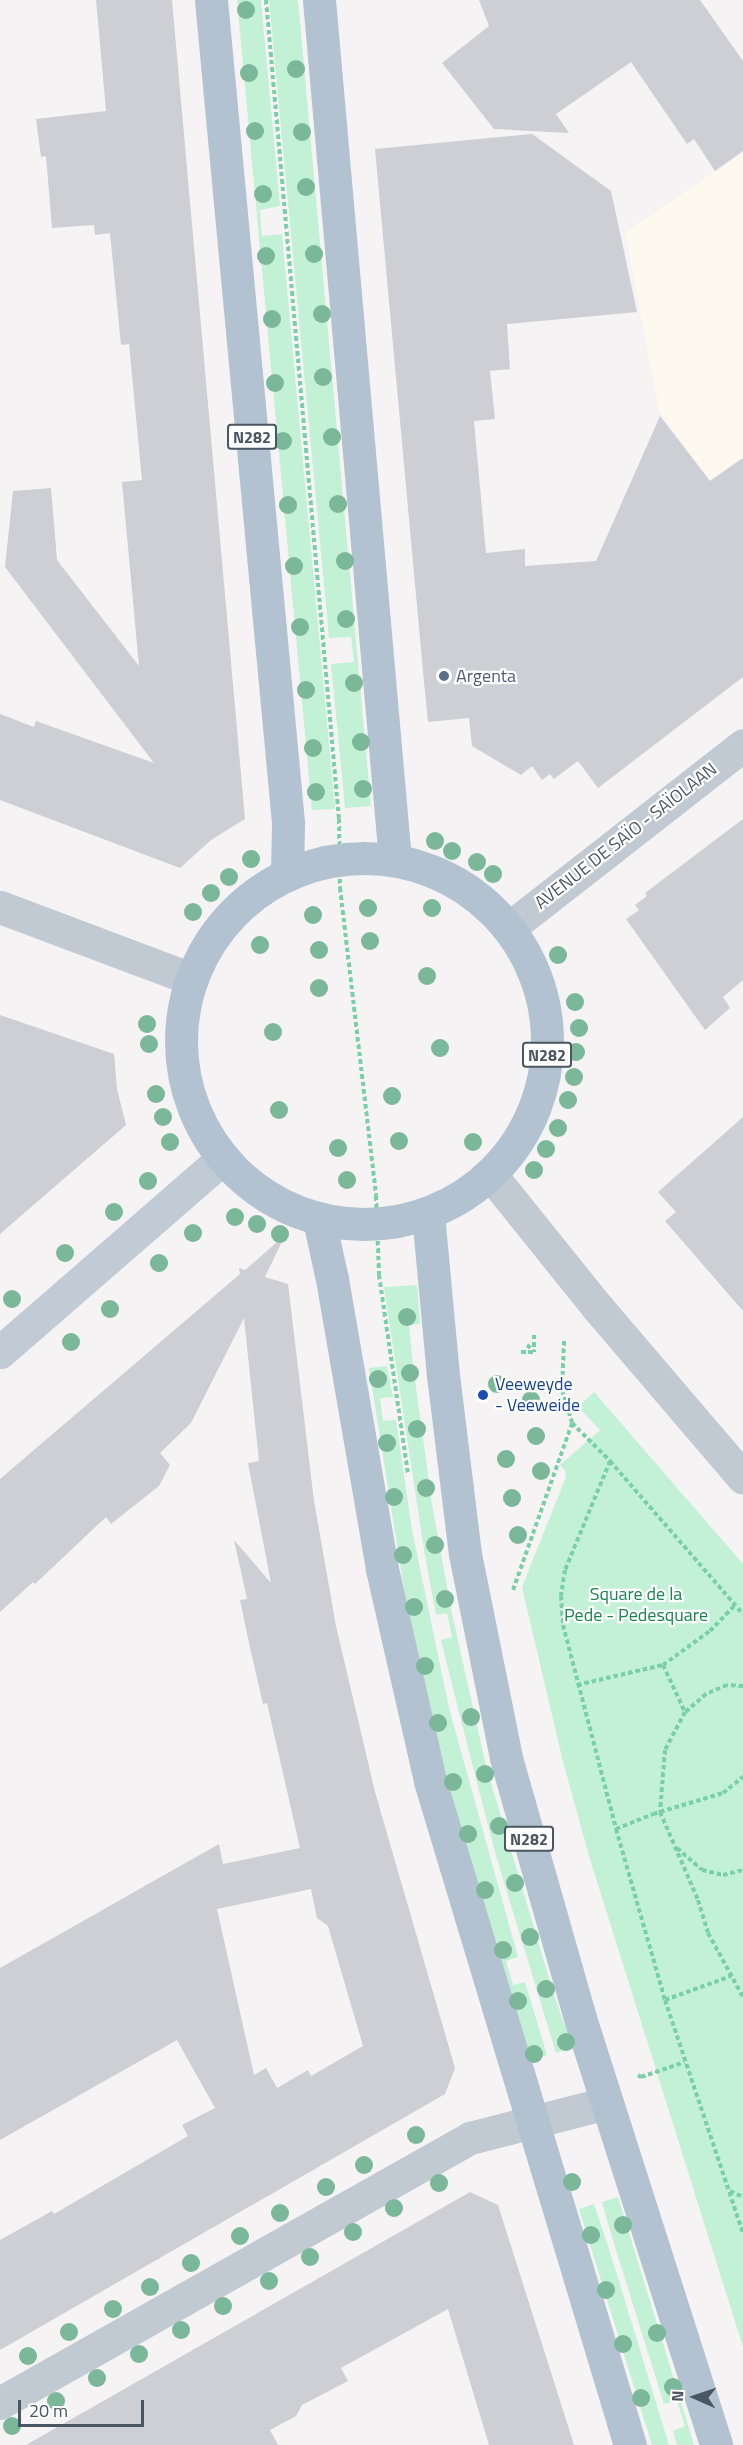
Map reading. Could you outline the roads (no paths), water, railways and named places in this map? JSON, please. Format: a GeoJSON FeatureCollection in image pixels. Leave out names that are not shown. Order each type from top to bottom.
{"type":"FeatureCollection","features":[{"type":"Feature","properties":{"kind":"main road","name":"N282"},"geometry":{"type":"LineString","coordinates":[[211,0],[288,824],[287,874]]}},
{"type":"Feature","properties":{"kind":"main road"},"geometry":{"type":"LineString","coordinates":[[319,0],[395,860]]}},
{"type":"Feature","properties":{"kind":"main road","name":"N282"},"geometry":{"type":"LineString","coordinates":[[367,857],[395,860],[427,869],[458,884],[485,903],[508,928],[532,967],[545,1010],[547,1054],[538,1099],[519,1140],[491,1175],[465,1195],[428,1214],[376,1225],[348,1225],[319,1220],[283,1206],[250,1185],[223,1158],[201,1126],[186,1082],[181,1054],[182,1016],[192,979],[219,928],[254,895],[287,874],[339,859],[367,857]]}},
{"type":"Feature","properties":{"kind":"main road","name":"N282"},"geometry":{"type":"LineString","coordinates":[[428,1214],[465,1554],[506,1758],[606,2103],[716,2445]]}},
{"type":"Feature","properties":{"kind":"main road"},"geometry":{"type":"LineString","coordinates":[[319,1220],[332,1278],[382,1569],[430,1781],[630,2445]]}},
{"type":"Feature","properties":{"kind":"street","name":"AVENUE DE SAÏO - SAÏOLAAN"},"geometry":{"type":"LineString","coordinates":[[508,928],[743,745]]}},
{"type":"Feature","properties":{"kind":"street"},"geometry":{"type":"LineString","coordinates":[[0,907],[192,979]]}},
{"type":"Feature","properties":{"kind":"street"},"geometry":{"type":"LineString","coordinates":[[0,1352],[223,1158]]}},
{"type":"Feature","properties":{"kind":"street"},"geometry":{"type":"LineString","coordinates":[[491,1175],[598,1308],[743,1478]]}},
{"type":"Feature","properties":{"kind":"street"},"geometry":{"type":"LineString","coordinates":[[0,2403],[470,2138],[606,2103]]}},
{"type":"Feature","properties":{"kind":"place","name":"Argenta"},"geometry":{"type":"Point","coordinates":[444,676]}},
{"type":"Feature","properties":{"kind":"place","name":"Veeweyde - Veeweide"},"geometry":{"type":"Point","coordinates":[483,1395]}},
{"type":"Feature","properties":{"kind":"park label","name":"Square de la Pede - Pedesquare"},"geometry":{"type":"Point","coordinates":[636,1605]}}]}
